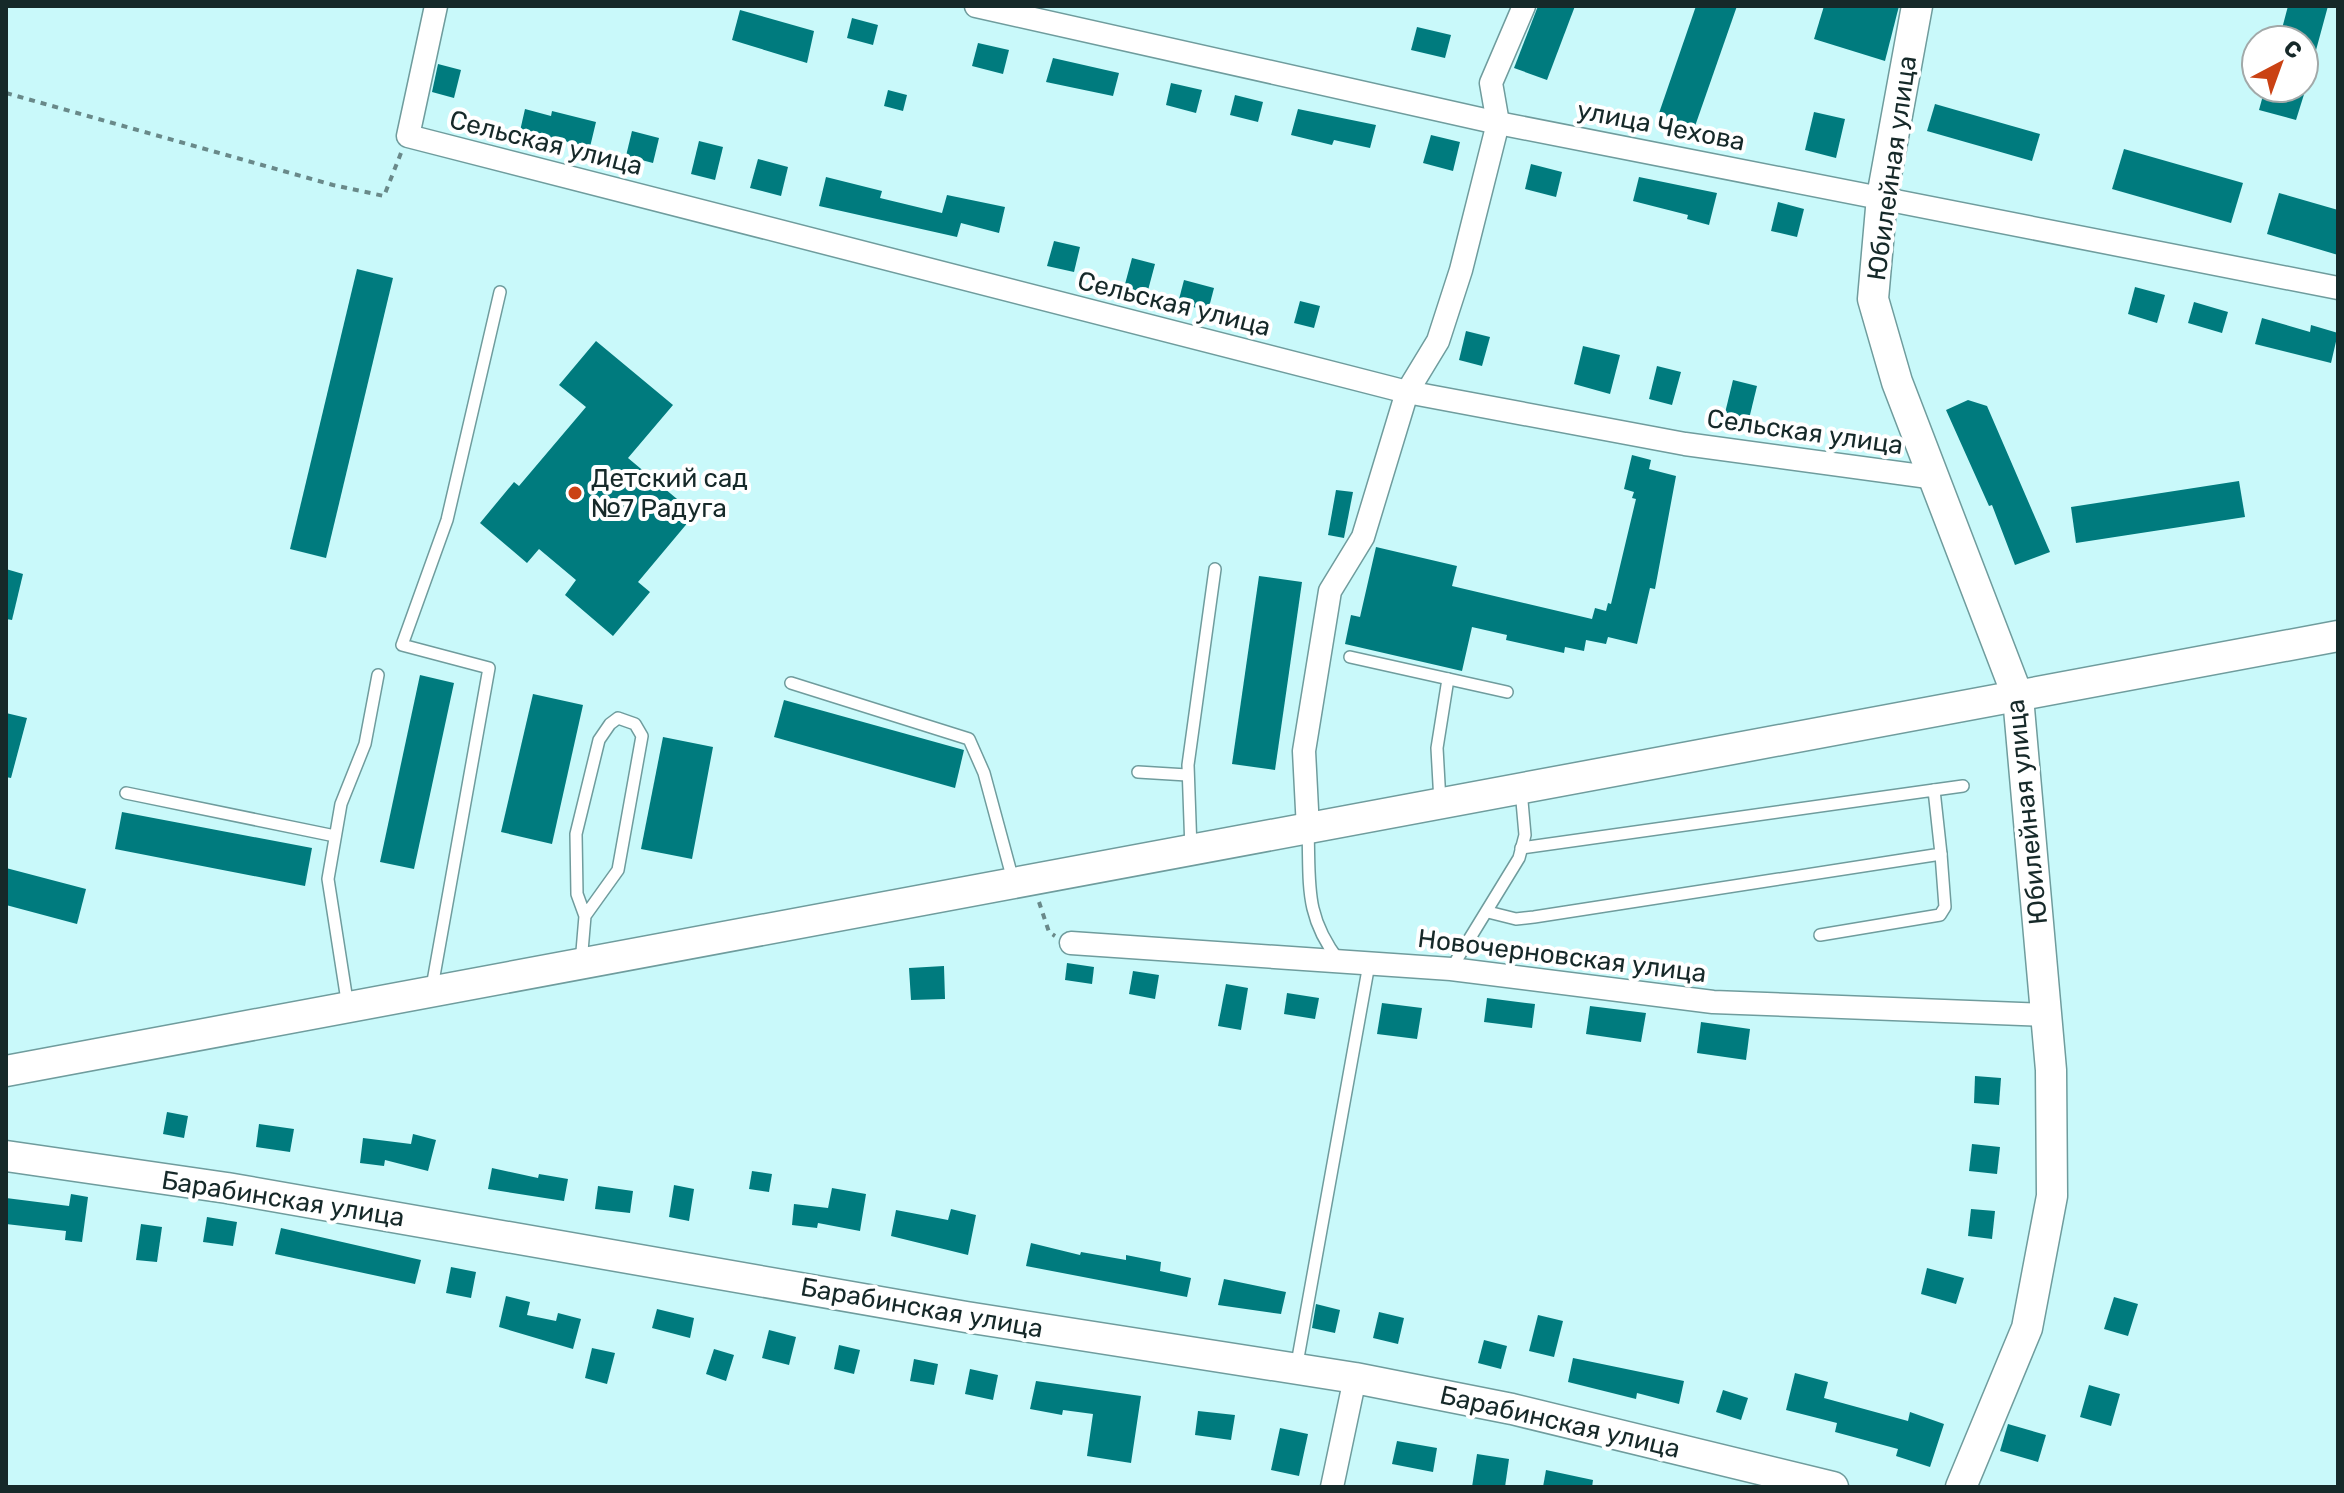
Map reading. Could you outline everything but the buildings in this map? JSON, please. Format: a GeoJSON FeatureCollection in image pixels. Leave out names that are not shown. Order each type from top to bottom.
{"type":"FeatureCollection","features":[{"type":"Feature","properties":{"kind":"street"},"geometry":{"type":"LineString","coordinates":[[408,136],[436,6]]}},
{"type":"Feature","properties":{"kind":"street","name":"улица Чехова"},"geometry":{"type":"LineString","coordinates":[[976,6],[1498,123],[2338,288]]}},
{"type":"Feature","properties":{"kind":"street"},"geometry":{"type":"LineString","coordinates":[[1308,829],[1304,751],[1330,591],[1363,537],[1407,392],[1438,341],[1461,270],[1498,123],[1491,83],[1524,6]]}},
{"type":"Feature","properties":{"kind":"street","name":"Юбилейная улица"},"geometry":{"type":"LineString","coordinates":[[1917,6],[1882,197],[1873,299],[1897,382],[2018,697],[2047,1015],[2052,1196],[2027,1328],[1961,1487]]}},
{"type":"Feature","properties":{"kind":"street","name":"Сельская улица"},"geometry":{"type":"LineString","coordinates":[[408,136],[1407,392],[1685,444],[1936,478]]}},
{"type":"Feature","properties":{"kind":"street"},"geometry":{"type":"LineString","coordinates":[[6,1071],[2338,636]]}},
{"type":"Feature","properties":{"kind":"street","name":"Новочерновская улица"},"geometry":{"type":"LineString","coordinates":[[1071,943],[1451,969],[1713,1002],[2047,1015]]}},
{"type":"Feature","properties":{"kind":"street","name":"Барабинская улица"},"geometry":{"type":"LineString","coordinates":[[6,1156],[227,1188],[950,1314],[1355,1378],[1512,1409],[1833,1487]]}},
{"type":"Feature","properties":{"kind":"street"},"geometry":{"type":"LineString","coordinates":[[1332,1487],[1355,1378]]}},
{"type":"Feature","properties":{"kind":"lane"},"geometry":{"type":"LineString","coordinates":[[431,992],[489,668],[402,645],[447,520],[500,292]]}},
{"type":"Feature","properties":{"kind":"lane"},"geometry":{"type":"LineString","coordinates":[[1191,851],[1187,775],[1215,569]]}},
{"type":"Feature","properties":{"kind":"lane"},"geometry":{"type":"LineString","coordinates":[[1350,657],[1507,692]]}},
{"type":"Feature","properties":{"kind":"lane"},"geometry":{"type":"LineString","coordinates":[[348,1007],[328,879],[341,804],[365,744],[378,675]]}},
{"type":"Feature","properties":{"kind":"lane"},"geometry":{"type":"LineString","coordinates":[[1440,805],[1437,748],[1448,679]]}},
{"type":"Feature","properties":{"kind":"lane"},"geometry":{"type":"LineString","coordinates":[[791,683],[969,739],[1024,882]]}},
{"type":"Feature","properties":{"kind":"lane"},"geometry":{"type":"LineString","coordinates":[[581,964],[585,916],[577,894],[576,834],[599,740],[618,718],[635,724],[642,736],[618,870],[585,916]]}},
{"type":"Feature","properties":{"kind":"lane"},"geometry":{"type":"LineString","coordinates":[[1138,772],[1187,775]]}},
{"type":"Feature","properties":{"kind":"lane"},"geometry":{"type":"LineString","coordinates":[[1521,848],[1963,786]]}},
{"type":"Feature","properties":{"kind":"lane"},"geometry":{"type":"LineString","coordinates":[[1451,969],[1488,912],[1521,848],[1525,835],[1521,790]]}},
{"type":"Feature","properties":{"kind":"lane"},"geometry":{"type":"LineString","coordinates":[[1820,935],[1940,915],[1945,907],[1934,790]]}},
{"type":"Feature","properties":{"kind":"lane"},"geometry":{"type":"LineString","coordinates":[[126,793],[335,836]]}},
{"type":"Feature","properties":{"kind":"lane"},"geometry":{"type":"LineString","coordinates":[[1308,829],[1311,912],[1323,939],[1339,961]]}},
{"type":"Feature","properties":{"kind":"lane"},"geometry":{"type":"LineString","coordinates":[[1488,912],[1525,918],[1941,854]]}},
{"type":"Feature","properties":{"kind":"lane"},"geometry":{"type":"LineString","coordinates":[[1296,1369],[1369,964]]}},
{"type":"Feature","properties":{"kind":"path"},"geometry":{"type":"LineString","coordinates":[[6,93],[333,185],[384,196],[408,136]]}},
{"type":"Feature","properties":{"kind":"path"},"geometry":{"type":"LineString","coordinates":[[1024,882],[1049,932],[1071,943]]}},
{"type":"Feature","properties":{"kind":"place","name":"Детский сад №7 Радуга"},"geometry":{"type":"Point","coordinates":[575,493]}}]}
